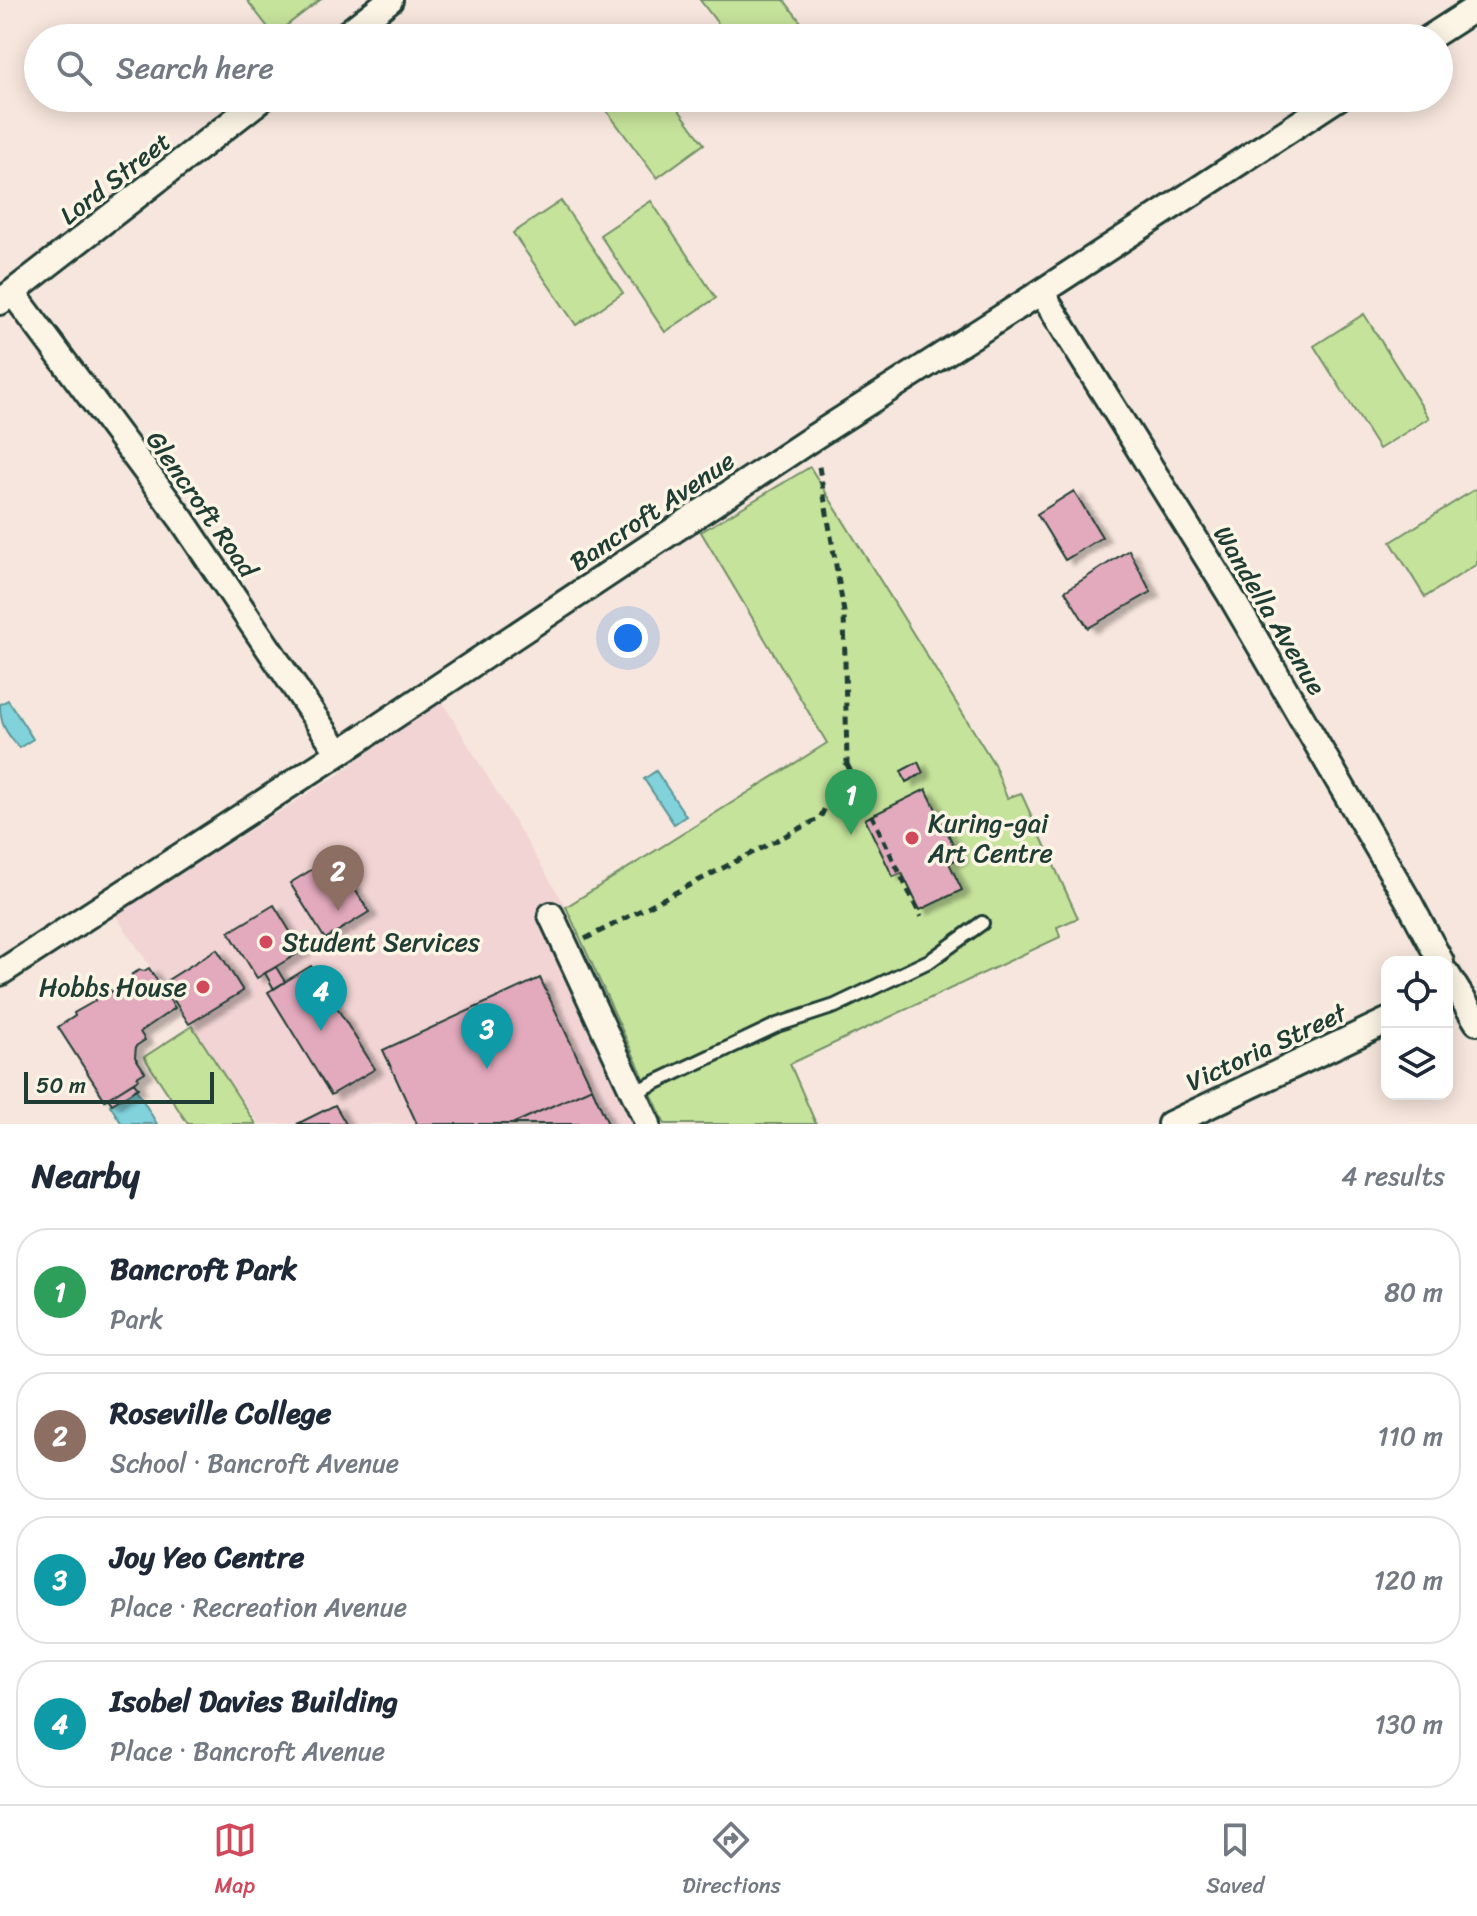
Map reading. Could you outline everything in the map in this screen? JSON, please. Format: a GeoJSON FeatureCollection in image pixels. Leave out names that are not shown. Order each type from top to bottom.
{"type":"FeatureCollection","features":[{"type":"Feature","properties":{"kind":"street"},"geometry":{"type":"LineString","coordinates":[[359,24],[390,0]]}},
{"type":"Feature","properties":{"kind":"street"},"geometry":{"type":"LineString","coordinates":[[1451,24],[1477,7]]}},
{"type":"Feature","properties":{"kind":"street","name":"Lord Street"},"geometry":{"type":"LineString","coordinates":[[6,298],[245,112]]}},
{"type":"Feature","properties":{"kind":"street","name":"Bancroft Avenue"},"geometry":{"type":"LineString","coordinates":[[0,973],[339,753],[814,437],[1317,112]]}},
{"type":"Feature","properties":{"kind":"street","name":"Wandella Avenue"},"geometry":{"type":"LineString","coordinates":[[1041,292],[1229,593],[1438,956]]}},
{"type":"Feature","properties":{"kind":"street","name":"Glencroft Road"},"geometry":{"type":"LineString","coordinates":[[6,298],[182,520],[339,753]]}},
{"type":"Feature","properties":{"kind":"street"},"geometry":{"type":"LineString","coordinates":[[551,915],[648,1124]]}},
{"type":"Feature","properties":{"kind":"street"},"geometry":{"type":"LineString","coordinates":[[1453,989],[1477,1022]]}},
{"type":"Feature","properties":{"kind":"street","name":"Victoria Street"},"geometry":{"type":"LineString","coordinates":[[1170,1124],[1381,1024]]}},
{"type":"Feature","properties":{"kind":"lane"},"geometry":{"type":"LineString","coordinates":[[633,1093],[777,1025],[835,1006],[931,960],[982,923]]}},
{"type":"Feature","properties":{"kind":"path"},"geometry":{"type":"LineString","coordinates":[[814,437],[844,612],[847,763],[921,917]]}},
{"type":"Feature","properties":{"kind":"path"},"geometry":{"type":"LineString","coordinates":[[565,949],[820,818],[847,763]]}},
{"type":"Feature","properties":{"kind":"shaded area"},"geometry":{"type":"Polygon","coordinates":[[[440,698],[566,907],[540,917],[633,1124],[259,1124],[115,915],[338,775],[440,698]]]}},
{"type":"Feature","properties":{"kind":"green space"},"geometry":{"type":"Polygon","coordinates":[[[247,0],[320,0],[288,24],[266,24],[247,0]]]}},
{"type":"Feature","properties":{"kind":"green space"},"geometry":{"type":"Polygon","coordinates":[[[700,0],[784,0],[802,24],[718,24],[700,0]]]}},
{"type":"Feature","properties":{"kind":"green space"},"geometry":{"type":"Polygon","coordinates":[[[608,112],[680,112],[704,144],[657,178],[608,112]]]}},
{"type":"Feature","properties":{"kind":"green space"},"geometry":{"type":"Polygon","coordinates":[[[561,201],[623,293],[576,325],[513,233],[561,201]]]}},
{"type":"Feature","properties":{"kind":"green space"},"geometry":{"type":"Polygon","coordinates":[[[651,201],[716,298],[665,332],[600,235],[651,201]]]}},
{"type":"Feature","properties":{"kind":"green space"},"geometry":{"type":"Polygon","coordinates":[[[1364,314],[1429,418],[1379,449],[1314,346],[1364,314]]]}},
{"type":"Feature","properties":{"kind":"green space"},"geometry":{"type":"Polygon","coordinates":[[[810,467],[994,764],[1007,798],[1021,793],[1078,918],[1057,927],[1060,937],[790,1064],[816,1124],[665,1124],[566,907],[827,743],[701,532],[810,467]]]}},
{"type":"Feature","properties":{"kind":"green space"},"geometry":{"type":"Polygon","coordinates":[[[1477,488],[1477,564],[1425,597],[1391,542],[1477,488]]]}},
{"type":"Feature","properties":{"kind":"green space"},"geometry":{"type":"Polygon","coordinates":[[[192,1026],[256,1124],[188,1124],[144,1057],[192,1026]]]}},
{"type":"Feature","properties":{"kind":"water"},"geometry":{"type":"Polygon","coordinates":[[[8,700],[33,739],[19,748],[7,733],[1,717],[0,704],[8,700]]]}},
{"type":"Feature","properties":{"kind":"water"},"geometry":{"type":"Polygon","coordinates":[[[656,771],[686,816],[674,824],[644,779],[656,771]]]}},
{"type":"Feature","properties":{"kind":"water"},"geometry":{"type":"Polygon","coordinates":[[[136,1089],[157,1124],[122,1124],[110,1105],[136,1089]]]}},
{"type":"Feature","properties":{"kind":"building"},"geometry":{"type":"Polygon","coordinates":[[[1074,491],[1102,537],[1065,560],[1037,514],[1074,491]]]}},
{"type":"Feature","properties":{"kind":"building"},"geometry":{"type":"Polygon","coordinates":[[[1129,550],[1151,592],[1088,628],[1065,591],[1129,550]]]}},
{"type":"Feature","properties":{"kind":"building"},"geometry":{"type":"Polygon","coordinates":[[[918,762],[923,773],[906,782],[901,771],[918,762]]]}},
{"type":"Feature","properties":{"kind":"building","name":"Kuring-gai Art Centre"},"geometry":{"type":"Polygon","coordinates":[[[926,789],[960,858],[949,863],[962,890],[920,910],[902,873],[893,877],[865,819],[926,789]]]}},
{"type":"Feature","properties":{"kind":"building"},"geometry":{"type":"Polygon","coordinates":[[[334,856],[369,912],[325,939],[290,883],[334,856]]]}},
{"type":"Feature","properties":{"kind":"building","name":"Student Services"},"geometry":{"type":"Polygon","coordinates":[[[274,905],[302,951],[257,978],[229,932],[274,905]]]}},
{"type":"Feature","properties":{"kind":"building","name":"Hobbs House"},"geometry":{"type":"Polygon","coordinates":[[[217,949],[243,991],[189,1024],[163,983],[217,949]]]}},
{"type":"Feature","properties":{"kind":"building"},"geometry":{"type":"Polygon","coordinates":[[[311,966],[375,1069],[331,1095],[268,992],[311,966]]]}},
{"type":"Feature","properties":{"kind":"building"},"geometry":{"type":"Polygon","coordinates":[[[276,967],[285,982],[274,989],[265,973],[276,967]]]}},
{"type":"Feature","properties":{"kind":"building"},"geometry":{"type":"Polygon","coordinates":[[[149,968],[175,1008],[140,1032],[145,1040],[136,1046],[135,1057],[145,1072],[105,1100],[58,1027],[95,1001],[91,994],[107,985],[111,992],[131,980],[132,974],[149,968]]]}},
{"type":"Feature","properties":{"kind":"building"},"geometry":{"type":"Polygon","coordinates":[[[540,978],[592,1088],[512,1124],[417,1124],[383,1050],[540,978]]]}},
{"type":"Feature","properties":{"kind":"building"},"geometry":{"type":"Polygon","coordinates":[[[134,1082],[138,1088],[112,1104],[108,1098],[134,1082]]]}},
{"type":"Feature","properties":{"kind":"building"},"geometry":{"type":"Polygon","coordinates":[[[592,1088],[608,1124],[512,1124],[592,1088]]]}},
{"type":"Feature","properties":{"kind":"building"},"geometry":{"type":"Polygon","coordinates":[[[335,1105],[346,1124],[297,1124],[335,1105]]]}},
{"type":"Feature","properties":{"kind":"place","name":"Bancroft Park"},"geometry":{"type":"Point","coordinates":[851,835]}},
{"type":"Feature","properties":{"kind":"place","name":"Kuring-gai Art Centre"},"geometry":{"type":"Point","coordinates":[912,838]}},
{"type":"Feature","properties":{"kind":"place","name":"Roseville College"},"geometry":{"type":"Point","coordinates":[338,911]}},
{"type":"Feature","properties":{"kind":"place","name":"Student Services"},"geometry":{"type":"Point","coordinates":[266,942]}},
{"type":"Feature","properties":{"kind":"place","name":"Hobbs House"},"geometry":{"type":"Point","coordinates":[203,987]}},
{"type":"Feature","properties":{"kind":"place","name":"Isobel Davies Building"},"geometry":{"type":"Point","coordinates":[321,1031]}},
{"type":"Feature","properties":{"kind":"place","name":"Joy Yeo Centre"},"geometry":{"type":"Point","coordinates":[487,1069]}}]}
